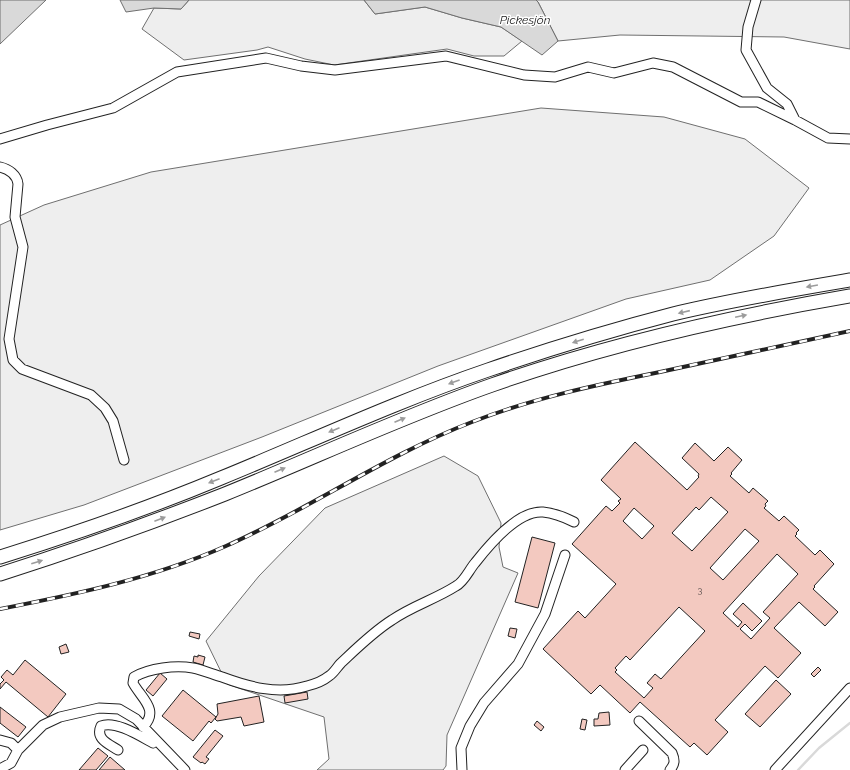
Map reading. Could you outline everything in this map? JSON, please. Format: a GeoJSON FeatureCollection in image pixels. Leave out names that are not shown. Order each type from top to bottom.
{"type":"FeatureCollection","features":[{"type":"Feature","properties":{"kind":"highway"},"geometry":{"type":"LineString","coordinates":[[0,557],[123,515],[211,482],[409,399],[486,370],[538,353],[674,314],[767,294],[850,280]]}},
{"type":"Feature","properties":{"kind":"highway"},"geometry":{"type":"LineString","coordinates":[[0,574],[130,530],[233,490],[415,414],[492,385],[556,364],[680,330],[770,310],[850,296]]}},
{"type":"Feature","properties":{"kind":"street"},"geometry":{"type":"LineString","coordinates":[[756,0],[748,27],[746,50],[767,88],[787,104],[795,120]]}},
{"type":"Feature","properties":{"kind":"street"},"geometry":{"type":"LineString","coordinates":[[0,139],[113,108],[177,72],[266,58],[301,66],[335,70],[446,56],[524,75],[556,77],[588,67],[614,74],[653,63],[673,67],[740,102],[758,102],[828,138],[850,139]]}},
{"type":"Feature","properties":{"kind":"street"},"geometry":{"type":"LineString","coordinates":[[758,102],[764,96],[767,88]]}},
{"type":"Feature","properties":{"kind":"street"},"geometry":{"type":"LineString","coordinates":[[0,167],[11,172],[17,179],[18,184],[14,217],[23,247],[9,339],[13,360],[22,369],[91,395],[105,408],[113,420],[124,460]]}},
{"type":"Feature","properties":{"kind":"street"},"geometry":{"type":"LineString","coordinates":[[143,727],[147,723],[150,712],[149,706],[133,683],[134,677],[141,673],[180,667],[192,668],[254,687],[274,690],[300,688],[317,683],[329,676],[339,664],[364,641],[392,620],[458,586],[475,563],[493,543],[511,525],[524,516],[542,512],[562,516],[574,522]]}},
{"type":"Feature","properties":{"kind":"street"},"geometry":{"type":"LineString","coordinates":[[462,770],[460,748],[470,726],[484,703],[518,664],[545,614],[565,555]]}},
{"type":"Feature","properties":{"kind":"street"},"geometry":{"type":"LineString","coordinates":[[775,770],[850,688]]}},
{"type":"Feature","properties":{"kind":"street"},"geometry":{"type":"LineString","coordinates":[[0,769],[11,763],[18,750],[43,725],[60,717],[99,708],[119,709],[136,719],[185,770]]}},
{"type":"Feature","properties":{"kind":"street"},"geometry":{"type":"LineString","coordinates":[[639,721],[672,753],[675,760],[674,765],[670,770]]}},
{"type":"Feature","properties":{"kind":"street"},"geometry":{"type":"LineString","coordinates":[[118,750],[101,738],[99,734],[101,726],[116,726],[153,743],[155,740]]}},
{"type":"Feature","properties":{"kind":"street"},"geometry":{"type":"LineString","coordinates":[[0,740],[11,744],[18,750]]}},
{"type":"Feature","properties":{"kind":"street"},"geometry":{"type":"LineString","coordinates":[[625,770],[643,750]]}},
{"type":"Feature","properties":{"kind":"shaded area"},"geometry":{"type":"Polygon","coordinates":[[[189,0],[364,0],[375,14],[425,7],[462,18],[501,27],[522,41],[504,56],[474,56],[447,49],[334,65],[305,59],[268,47],[257,50],[184,60],[142,29],[154,8],[181,9],[189,0]]]}},
{"type":"Feature","properties":{"kind":"shaded area"},"geometry":{"type":"Polygon","coordinates":[[[536,0],[850,0],[850,49],[784,37],[620,35],[558,41],[536,0]]]}},
{"type":"Feature","properties":{"kind":"shaded area"},"geometry":{"type":"Polygon","coordinates":[[[541,108],[664,117],[745,139],[809,188],[774,236],[710,280],[626,299],[438,366],[262,437],[84,505],[0,530],[0,225],[44,205],[151,172],[541,108]]]}},
{"type":"Feature","properties":{"kind":"shaded area"},"geometry":{"type":"Polygon","coordinates":[[[444,456],[478,476],[501,523],[499,547],[503,567],[518,573],[447,735],[446,766],[443,770],[317,770],[329,759],[324,717],[227,684],[206,641],[259,576],[325,508],[444,456]]]}},
{"type":"Feature","properties":{"kind":"water"},"geometry":{"type":"Polygon","coordinates":[[[0,0],[46,0],[0,44],[0,0]]]}},
{"type":"Feature","properties":{"kind":"water"},"geometry":{"type":"Polygon","coordinates":[[[120,0],[189,0],[181,9],[154,8],[126,12],[120,0]]]}},
{"type":"Feature","properties":{"kind":"water","name":"Pickesjön"},"geometry":{"type":"Polygon","coordinates":[[[364,0],[536,0],[558,41],[542,55],[501,27],[462,18],[425,7],[375,14],[364,0]]]}},
{"type":"Feature","properties":{"kind":"building"},"geometry":{"type":"Polygon","coordinates":[[[635,442],[687,490],[699,477],[699,474],[682,458],[695,443],[714,461],[728,447],[742,460],[730,476],[749,493],[753,488],[768,501],[764,508],[779,521],[784,516],[799,530],[795,536],[815,555],[820,550],[834,564],[813,589],[838,612],[825,626],[799,602],[774,628],[801,653],[778,678],[765,666],[715,720],[728,732],[707,755],[694,743],[690,747],[640,702],[630,713],[600,685],[591,694],[543,649],[578,611],[585,618],[616,584],[572,544],[606,506],[612,511],[620,503],[618,501],[621,499],[601,480],[635,442]],[[711,497],[699,510],[696,507],[672,533],[692,551],[728,512],[711,497]],[[634,508],[623,521],[642,539],[654,526],[634,508]],[[745,529],[710,568],[723,580],[759,541],[745,529]],[[777,554],[723,613],[738,627],[742,622],[733,614],[743,603],[762,621],[752,631],[745,624],[740,629],[751,639],[770,618],[763,612],[798,574],[777,554]],[[679,607],[630,660],[626,656],[615,668],[617,670],[615,672],[644,698],[653,688],[647,683],[655,674],[661,679],[705,631],[679,607]]]}},
{"type":"Feature","properties":{"kind":"building"},"geometry":{"type":"Polygon","coordinates":[[[532,537],[555,543],[538,608],[515,602],[532,537]]]}},
{"type":"Feature","properties":{"kind":"building"},"geometry":{"type":"Polygon","coordinates":[[[510,628],[517,629],[515,638],[508,636],[510,628]]]}},
{"type":"Feature","properties":{"kind":"building"},"geometry":{"type":"Polygon","coordinates":[[[190,632],[200,634],[199,639],[189,636],[190,632]]]}},
{"type":"Feature","properties":{"kind":"building"},"geometry":{"type":"Polygon","coordinates":[[[66,644],[69,652],[61,654],[59,647],[66,644]]]}},
{"type":"Feature","properties":{"kind":"building"},"geometry":{"type":"Polygon","coordinates":[[[198,655],[205,657],[203,665],[193,662],[194,656],[198,657],[198,655]]]}},
{"type":"Feature","properties":{"kind":"building"},"geometry":{"type":"Polygon","coordinates":[[[25,660],[66,694],[48,717],[6,682],[0,689],[0,684],[4,680],[1,677],[7,670],[13,675],[25,660]]]}},
{"type":"Feature","properties":{"kind":"building"},"geometry":{"type":"Polygon","coordinates":[[[818,667],[821,670],[814,677],[811,674],[818,667]]]}},
{"type":"Feature","properties":{"kind":"building"},"geometry":{"type":"Polygon","coordinates":[[[160,673],[167,679],[153,696],[146,690],[160,673]]]}},
{"type":"Feature","properties":{"kind":"building"},"geometry":{"type":"Polygon","coordinates":[[[776,680],[791,694],[760,727],[745,714],[776,680]]]}},
{"type":"Feature","properties":{"kind":"building"},"geometry":{"type":"Polygon","coordinates":[[[183,690],[216,717],[211,723],[209,721],[193,741],[162,716],[183,690]]]}},
{"type":"Feature","properties":{"kind":"building"},"geometry":{"type":"Polygon","coordinates":[[[307,692],[308,699],[285,703],[284,696],[307,692]]]}},
{"type":"Feature","properties":{"kind":"building"},"geometry":{"type":"Polygon","coordinates":[[[259,696],[264,722],[244,726],[241,717],[217,721],[215,719],[218,714],[217,704],[259,696]]]}},
{"type":"Feature","properties":{"kind":"building"},"geometry":{"type":"Polygon","coordinates":[[[0,707],[26,727],[18,737],[0,723],[0,707]]]}},
{"type":"Feature","properties":{"kind":"building"},"geometry":{"type":"Polygon","coordinates":[[[609,712],[610,725],[594,726],[594,719],[598,719],[599,713],[609,712]]]}},
{"type":"Feature","properties":{"kind":"building"},"geometry":{"type":"Polygon","coordinates":[[[582,719],[587,720],[585,730],[580,729],[582,719]]]}},
{"type":"Feature","properties":{"kind":"building"},"geometry":{"type":"Polygon","coordinates":[[[537,721],[544,727],[541,731],[534,725],[537,721]]]}},
{"type":"Feature","properties":{"kind":"building"},"geometry":{"type":"Polygon","coordinates":[[[215,730],[223,736],[206,757],[209,759],[205,764],[202,762],[201,763],[193,757],[215,730]]]}},
{"type":"Feature","properties":{"kind":"building"},"geometry":{"type":"Polygon","coordinates":[[[98,748],[108,756],[96,770],[79,770],[98,748]]]}},
{"type":"Feature","properties":{"kind":"building"},"geometry":{"type":"Polygon","coordinates":[[[110,757],[125,770],[99,770],[110,757]]]}},
{"type":"Feature","properties":{"kind":"waterway"},"geometry":{"type":"LineString","coordinates":[[798,770],[819,748],[850,723]]}},
{"type":"Feature","properties":{"kind":"railway"},"geometry":{"type":"LineString","coordinates":[[0,609],[115,584],[199,557],[226,546],[288,516],[409,450],[440,435],[495,413],[588,387],[850,331]]}}]}
